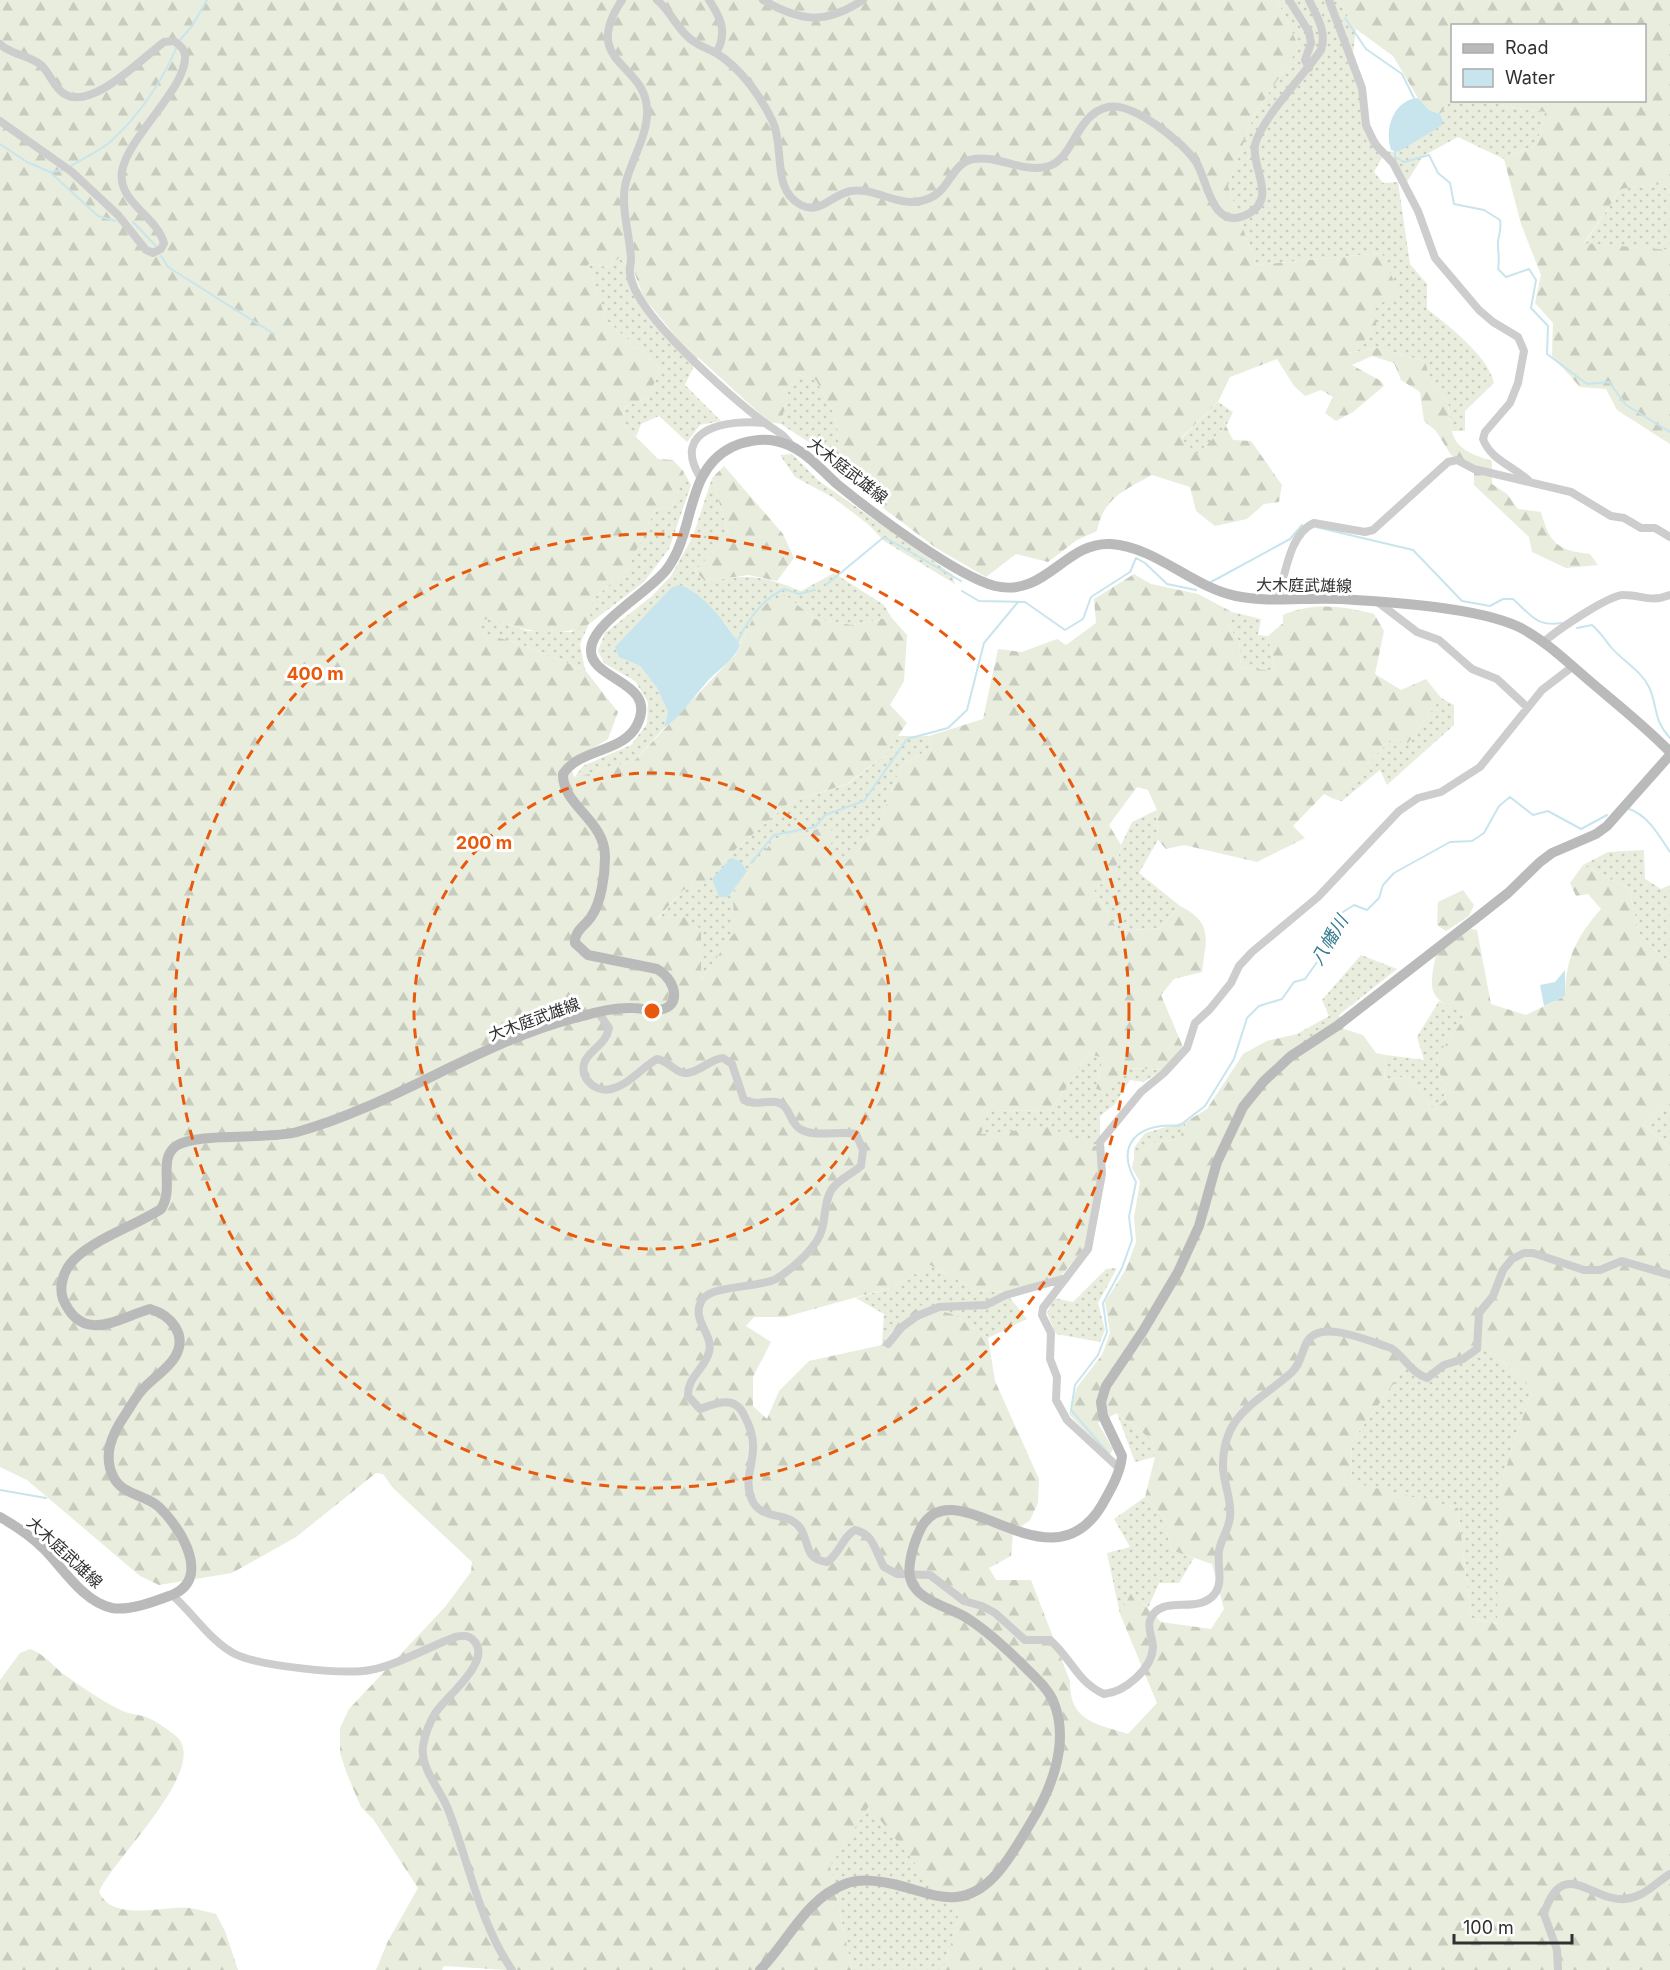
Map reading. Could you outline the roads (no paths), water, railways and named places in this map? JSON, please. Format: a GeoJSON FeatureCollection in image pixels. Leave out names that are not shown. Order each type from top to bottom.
{"type":"FeatureCollection","features":[{"type":"Feature","properties":{"kind":"main road","name":"大木庭武雄線"},"geometry":{"type":"LineString","coordinates":[[0,1516],[30,1536],[98,1602],[124,1609],[172,1595],[181,1590],[192,1574],[193,1562],[186,1546],[160,1508],[148,1499],[124,1490],[115,1479],[108,1462],[110,1445],[117,1427],[141,1391],[176,1356],[179,1346],[178,1333],[168,1317],[150,1309],[106,1325],[92,1324],[76,1318],[67,1309],[62,1295],[62,1280],[70,1264],[86,1251],[161,1209],[167,1200],[166,1162],[168,1154],[176,1146],[192,1140],[255,1138],[294,1133],[336,1120],[553,1024],[598,1012],[630,1008],[656,1010],[664,1008],[672,1001],[675,991],[673,983],[657,969],[588,955],[575,943],[578,931],[594,914],[605,858],[604,843],[597,826],[567,792],[563,774],[568,766],[580,758],[625,739],[639,721],[640,709],[636,695],[593,661],[591,651],[593,639],[605,624],[658,581],[671,564],[685,535],[700,477],[721,454],[737,445],[756,440],[776,441],[792,447],[838,485],[917,542],[970,576],[1002,587],[1022,586],[1039,581],[1078,552],[1108,544],[1126,546],[1147,555],[1222,594],[1249,599],[1339,598],[1466,612],[1498,619],[1521,628],[1543,643],[1653,735],[1670,754]]}},
{"type":"Feature","properties":{"kind":"main road"},"geometry":{"type":"LineString","coordinates":[[760,1970],[823,1895],[847,1883],[875,1881],[954,1897],[979,1892],[995,1875],[1031,1823],[1056,1770],[1061,1727],[1054,1702],[1042,1684],[994,1637],[966,1617],[922,1594],[912,1585],[910,1563],[920,1530],[928,1517],[937,1511],[950,1509],[965,1511],[1034,1536],[1065,1537],[1076,1533],[1088,1524],[1100,1508],[1120,1469],[1122,1456],[1103,1416],[1101,1402],[1106,1386],[1143,1331],[1178,1272],[1198,1226],[1216,1162],[1243,1107],[1264,1081],[1292,1056],[1337,1026],[1475,919],[1508,893],[1539,862],[1552,853],[1596,834],[1607,826],[1670,754]]}},
{"type":"Feature","properties":{"kind":"street"},"geometry":{"type":"LineString","coordinates":[[632,0],[621,3],[608,23],[609,43],[614,55],[642,92],[647,107],[645,126],[624,188],[631,260],[630,275],[651,315],[669,337],[765,423],[787,438],[792,447]]}},
{"type":"Feature","properties":{"kind":"street"},"geometry":{"type":"LineString","coordinates":[[657,0],[666,7],[685,35],[697,45],[716,53],[736,70],[760,98],[774,125],[784,188],[791,199],[804,207],[821,208],[851,191],[866,192],[894,201],[912,202],[931,198],[943,188],[956,168],[965,161],[976,158],[1037,168],[1050,166],[1058,161],[1083,124],[1093,114],[1110,107],[1143,116],[1166,131],[1196,162],[1211,202],[1221,212],[1240,216],[1250,213],[1259,205],[1263,194],[1254,152],[1256,141],[1269,118],[1321,50],[1324,39],[1322,28],[1309,0]]}},
{"type":"Feature","properties":{"kind":"street"},"geometry":{"type":"LineString","coordinates":[[709,0],[723,22],[722,43],[716,53]]}},
{"type":"Feature","properties":{"kind":"street"},"geometry":{"type":"LineString","coordinates":[[763,0],[788,14],[815,19],[846,12],[863,0]]}},
{"type":"Feature","properties":{"kind":"street"},"geometry":{"type":"LineString","coordinates":[[1289,0],[1310,32],[1311,43],[1305,60],[1309,68]]}},
{"type":"Feature","properties":{"kind":"street"},"geometry":{"type":"LineString","coordinates":[[1329,0],[1362,88],[1366,125],[1376,144],[1393,163],[1418,211],[1435,258],[1479,310],[1520,341],[1524,351],[1518,383],[1510,403],[1485,432],[1483,439],[1506,467],[1523,475],[1530,482]]}},
{"type":"Feature","properties":{"kind":"street"},"geometry":{"type":"LineString","coordinates":[[0,44],[38,62],[51,82],[64,94],[76,99],[88,98],[105,88],[164,42],[174,41],[181,46],[185,55],[182,70],[158,112],[128,152],[122,170],[122,186],[128,197],[150,218],[162,236],[164,243],[161,249],[153,253],[146,250],[118,215],[72,172],[0,121]]}},
{"type":"Feature","properties":{"kind":"street"},"geometry":{"type":"LineString","coordinates":[[700,477],[691,462],[692,446],[702,433],[741,421],[765,423]]}},
{"type":"Feature","properties":{"kind":"street"},"geometry":{"type":"LineString","coordinates":[[1278,599],[1294,543],[1310,525],[1314,523],[1358,531],[1373,530],[1448,462],[1457,460],[1474,469],[1570,492],[1611,516],[1624,518],[1641,528],[1655,528],[1670,537]]}},
{"type":"Feature","properties":{"kind":"street"},"geometry":{"type":"LineString","coordinates":[[1543,643],[1602,602],[1615,596],[1624,595],[1645,600],[1670,595]]}},
{"type":"Feature","properties":{"kind":"street"},"geometry":{"type":"LineString","coordinates":[[1379,603],[1418,632],[1439,640],[1472,669],[1497,680],[1527,707]]}},
{"type":"Feature","properties":{"kind":"street"},"geometry":{"type":"LineString","coordinates":[[1120,1469],[1067,1420],[1056,1400],[1057,1377],[1050,1359],[1051,1333],[1042,1315],[1042,1308],[1088,1249],[1102,1174],[1100,1142],[1141,1092],[1164,1073],[1187,1048],[1195,1023],[1231,983],[1239,966],[1318,897],[1400,810],[1418,798],[1441,792],[1480,767],[1542,690],[1572,667]]}},
{"type":"Feature","properties":{"kind":"street"},"geometry":{"type":"LineString","coordinates":[[598,1012],[609,1028],[607,1038],[585,1062],[584,1071],[588,1081],[599,1089],[610,1090],[626,1083],[657,1059],[667,1061],[678,1072],[687,1073],[723,1058],[732,1064],[744,1100],[756,1105],[774,1101],[783,1104],[800,1129],[809,1132],[856,1134],[861,1141],[861,1166],[832,1189],[826,1200],[822,1229],[812,1247],[774,1280],[722,1290],[706,1295],[701,1301],[698,1316],[710,1349],[707,1358],[693,1376],[688,1396],[700,1409],[723,1401],[731,1402],[741,1409],[752,1430],[753,1450],[747,1485],[752,1501],[759,1510],[771,1516],[790,1518],[801,1529],[807,1551],[821,1561],[827,1562],[836,1556],[848,1534],[855,1530],[864,1532],[872,1539],[884,1567],[897,1574],[910,1576],[920,1572],[930,1575],[964,1601],[982,1606],[995,1613],[1025,1640],[1050,1640],[1060,1649],[1077,1676],[1092,1689],[1104,1694],[1114,1693],[1124,1688],[1147,1665],[1153,1644],[1150,1618],[1160,1608],[1169,1605],[1194,1606],[1204,1603],[1216,1592],[1220,1582],[1220,1548],[1230,1521],[1231,1506],[1223,1467],[1228,1431],[1239,1415],[1299,1365],[1308,1340],[1314,1333],[1330,1330],[1391,1348],[1400,1354],[1411,1369],[1427,1378],[1444,1365],[1463,1359],[1477,1349],[1479,1313],[1493,1296],[1503,1270],[1512,1259],[1524,1253],[1533,1253],[1584,1270],[1600,1270],[1622,1261],[1670,1275]]}},
{"type":"Feature","properties":{"kind":"street"},"geometry":{"type":"LineString","coordinates":[[888,1344],[902,1327],[917,1316],[939,1307],[986,1305],[1006,1295],[1066,1278]]}},
{"type":"Feature","properties":{"kind":"street"},"geometry":{"type":"LineString","coordinates":[[172,1595],[223,1646],[237,1655],[295,1668],[342,1672],[371,1670],[455,1637],[464,1635],[472,1638],[479,1646],[480,1655],[476,1665],[436,1712],[426,1730],[423,1749],[428,1770],[447,1807],[482,1909],[512,1970]]}},
{"type":"Feature","properties":{"kind":"street"},"geometry":{"type":"LineString","coordinates":[[1558,1970],[1557,1950],[1544,1914],[1553,1894],[1571,1884],[1581,1884],[1609,1898],[1637,1897],[1670,1874]]}},
{"type":"Feature","properties":{"kind":"water"},"geometry":{"type":"Polygon","coordinates":[[[1418,98],[1429,110],[1440,114],[1443,120],[1441,126],[1398,152],[1391,150],[1389,133],[1393,116],[1403,104],[1418,98]]]}},
{"type":"Feature","properties":{"kind":"water"},"geometry":{"type":"Polygon","coordinates":[[[680,585],[706,602],[740,645],[730,661],[710,678],[681,713],[664,728],[668,712],[657,688],[640,666],[619,657],[615,647],[672,587],[680,585]]]}},
{"type":"Feature","properties":{"kind":"water"},"geometry":{"type":"Polygon","coordinates":[[[731,858],[740,861],[747,871],[728,897],[719,897],[712,879],[731,858]]]}},
{"type":"Feature","properties":{"kind":"water"},"geometry":{"type":"Polygon","coordinates":[[[1565,970],[1565,996],[1544,1006],[1540,985],[1555,982],[1565,970]]]}},
{"type":"Feature","properties":{"kind":"waterway"},"geometry":{"type":"LineString","coordinates":[[179,41],[192,26],[207,0]]}},
{"type":"Feature","properties":{"kind":"waterway"},"geometry":{"type":"LineString","coordinates":[[1345,18],[1366,49],[1402,74],[1415,100]]}},
{"type":"Feature","properties":{"kind":"waterway"},"geometry":{"type":"LineString","coordinates":[[69,167],[105,146],[140,110],[157,85],[177,46]]}},
{"type":"Feature","properties":{"kind":"waterway"},"geometry":{"type":"LineString","coordinates":[[0,144],[27,162],[50,172],[98,216],[115,221]]}},
{"type":"Feature","properties":{"kind":"waterway"},"geometry":{"type":"LineString","coordinates":[[1395,150],[1395,157],[1404,162],[1429,155],[1438,173],[1450,183],[1454,204],[1484,210],[1500,220],[1498,269],[1506,277],[1529,269],[1536,280],[1531,308],[1548,326],[1547,354],[1587,384],[1609,382],[1626,405],[1670,432]]}},
{"type":"Feature","properties":{"kind":"waterway"},"geometry":{"type":"LineString","coordinates":[[50,172],[64,170]]}},
{"type":"Feature","properties":{"kind":"waterway"},"geometry":{"type":"LineString","coordinates":[[133,222],[157,247]]}},
{"type":"Feature","properties":{"kind":"waterway"},"geometry":{"type":"LineString","coordinates":[[161,256],[168,267],[274,334]]}},
{"type":"Feature","properties":{"kind":"waterway"},"geometry":{"type":"LineString","coordinates":[[1211,582],[1290,539],[1302,525]]}},
{"type":"Feature","properties":{"kind":"waterway"},"geometry":{"type":"LineString","coordinates":[[1316,527],[1413,550],[1462,601],[1490,606],[1503,599],[1513,599],[1540,621],[1553,624],[1562,623]]}},
{"type":"Feature","properties":{"kind":"waterway"},"geometry":{"type":"LineString","coordinates":[[826,585],[884,537],[961,581]]}},
{"type":"Feature","properties":{"kind":"waterway"},"geometry":{"type":"LineString","coordinates":[[962,591],[979,601],[1025,602],[1065,630],[1083,619],[1091,597],[1130,572],[1136,558],[1145,563],[1167,584],[1196,590]]}},
{"type":"Feature","properties":{"kind":"waterway"},"geometry":{"type":"LineString","coordinates":[[737,642],[756,611],[768,599],[784,589],[799,594],[815,590]]}},
{"type":"Feature","properties":{"kind":"waterway"},"geometry":{"type":"LineString","coordinates":[[751,863],[774,835],[815,827],[825,815],[864,801],[907,739],[948,728],[967,710],[984,643],[1018,602]]}},
{"type":"Feature","properties":{"kind":"waterway"},"geometry":{"type":"LineString","coordinates":[[1577,628],[1592,625],[1641,675],[1652,694],[1658,719],[1670,738]]}},
{"type":"Feature","properties":{"kind":"waterway","name":"八幡川"},"geometry":{"type":"LineString","coordinates":[[1108,1453],[1071,1410],[1075,1385],[1098,1355],[1107,1332],[1103,1303],[1122,1268],[1132,1240],[1129,1217],[1136,1182],[1128,1157],[1129,1147],[1134,1138],[1152,1128],[1179,1126],[1205,1106],[1234,1059],[1247,1018],[1259,1006],[1282,999],[1294,982],[1305,979],[1327,948],[1340,914],[1354,905],[1367,910],[1379,898],[1383,885],[1394,873],[1450,842],[1472,841],[1484,833],[1499,806],[1510,797],[1533,815],[1548,811],[1581,829],[1607,815]]}},
{"type":"Feature","properties":{"kind":"waterway","name":"八幡川"},"geometry":{"type":"LineString","coordinates":[[1629,809],[1648,821],[1670,852]]}},
{"type":"Feature","properties":{"kind":"waterway"},"geometry":{"type":"LineString","coordinates":[[0,1490],[46,1498]]}}]}
